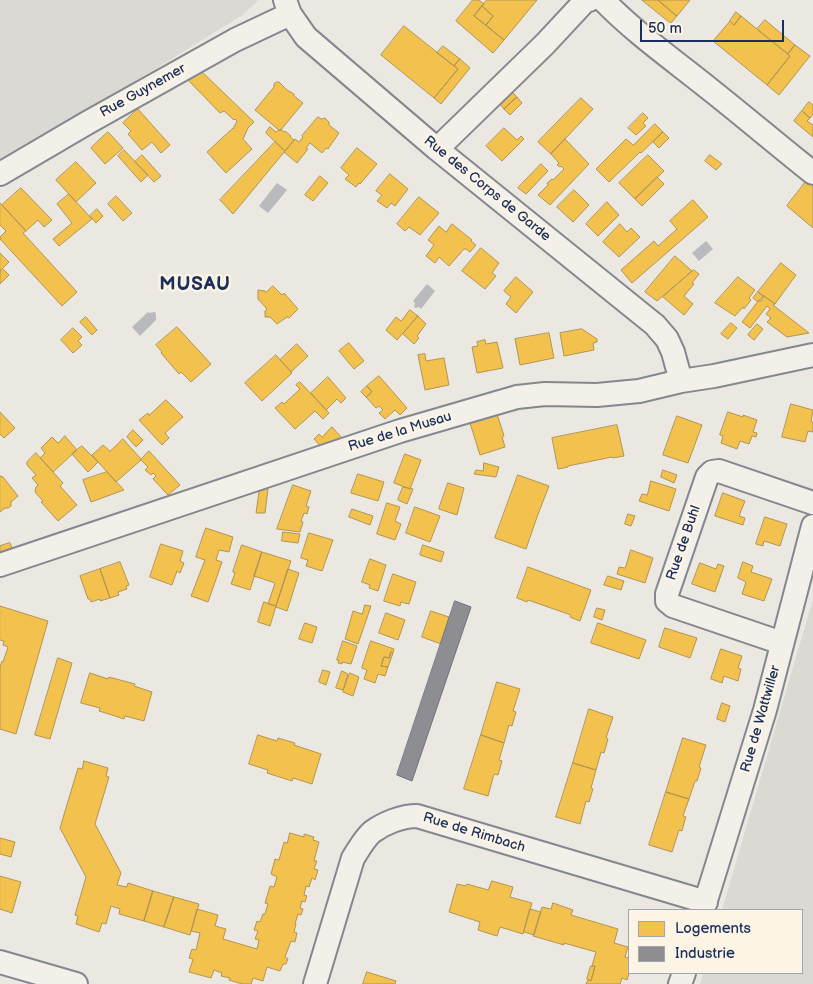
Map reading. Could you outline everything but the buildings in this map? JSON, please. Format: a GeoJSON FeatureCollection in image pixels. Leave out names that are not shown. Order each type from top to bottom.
{"type":"FeatureCollection","features":[{"type":"Feature","properties":{"kind":"street"},"geometry":{"type":"LineString","coordinates":[[437,149],[545,44],[586,0],[589,0]]}},
{"type":"Feature","properties":{"kind":"street"},"geometry":{"type":"LineString","coordinates":[[603,0],[614,12],[666,55],[813,173]]}},
{"type":"Feature","properties":{"kind":"street","name":"Rue des Corps de Garde"},"geometry":{"type":"LineString","coordinates":[[287,7],[306,37],[437,149],[655,326],[666,339],[673,352],[681,381]]}},
{"type":"Feature","properties":{"kind":"street","name":"Rue Guynemer"},"geometry":{"type":"LineString","coordinates":[[0,174],[87,123],[270,22],[287,7]]}},
{"type":"Feature","properties":{"kind":"street","name":"Rue de la Musau"},"geometry":{"type":"LineString","coordinates":[[0,565],[400,431],[517,397],[545,394],[597,395],[639,391],[813,355]]}},
{"type":"Feature","properties":{"kind":"street","name":"Rue de Buhl"},"geometry":{"type":"LineString","coordinates":[[782,643],[673,606],[668,601],[667,594],[707,478],[712,472],[719,471],[813,503]]}},
{"type":"Feature","properties":{"kind":"street","name":"Rue de Wattwiller"},"geometry":{"type":"LineString","coordinates":[[704,906],[765,710],[813,526]]}},
{"type":"Feature","properties":{"kind":"street","name":"Rue de Rimbach"},"geometry":{"type":"LineString","coordinates":[[315,984],[353,858],[372,833],[386,824],[406,816],[417,816],[704,906]]}},
{"type":"Feature","properties":{"kind":"street"},"geometry":{"type":"LineString","coordinates":[[0,962],[76,984]]}},
{"type":"Feature","properties":{"kind":"shaded area"},"geometry":{"type":"Polygon","coordinates":[[[0,0],[259,0],[241,16],[0,165],[0,0]]]}},
{"type":"Feature","properties":{"kind":"shaded area"},"geometry":{"type":"Polygon","coordinates":[[[277,183],[287,190],[268,213],[259,206],[277,183]]]}},
{"type":"Feature","properties":{"kind":"shaded area"},"geometry":{"type":"Polygon","coordinates":[[[706,241],[713,249],[699,261],[692,253],[706,241]]]}},
{"type":"Feature","properties":{"kind":"shaded area"},"geometry":{"type":"Polygon","coordinates":[[[427,284],[435,291],[421,309],[414,307],[415,303],[413,301],[427,284]]]}},
{"type":"Feature","properties":{"kind":"shaded area"},"geometry":{"type":"Polygon","coordinates":[[[148,312],[155,312],[156,320],[140,336],[132,327],[148,312]]]}},
{"type":"Feature","properties":{"kind":"shaded area"},"geometry":{"type":"Polygon","coordinates":[[[813,599],[813,984],[700,984],[703,974],[803,974],[803,909],[722,909],[813,599]]]}},
{"type":"Feature","properties":{"kind":"district","name":"MUSAU"},"geometry":{"type":"Point","coordinates":[195,285]}}]}
